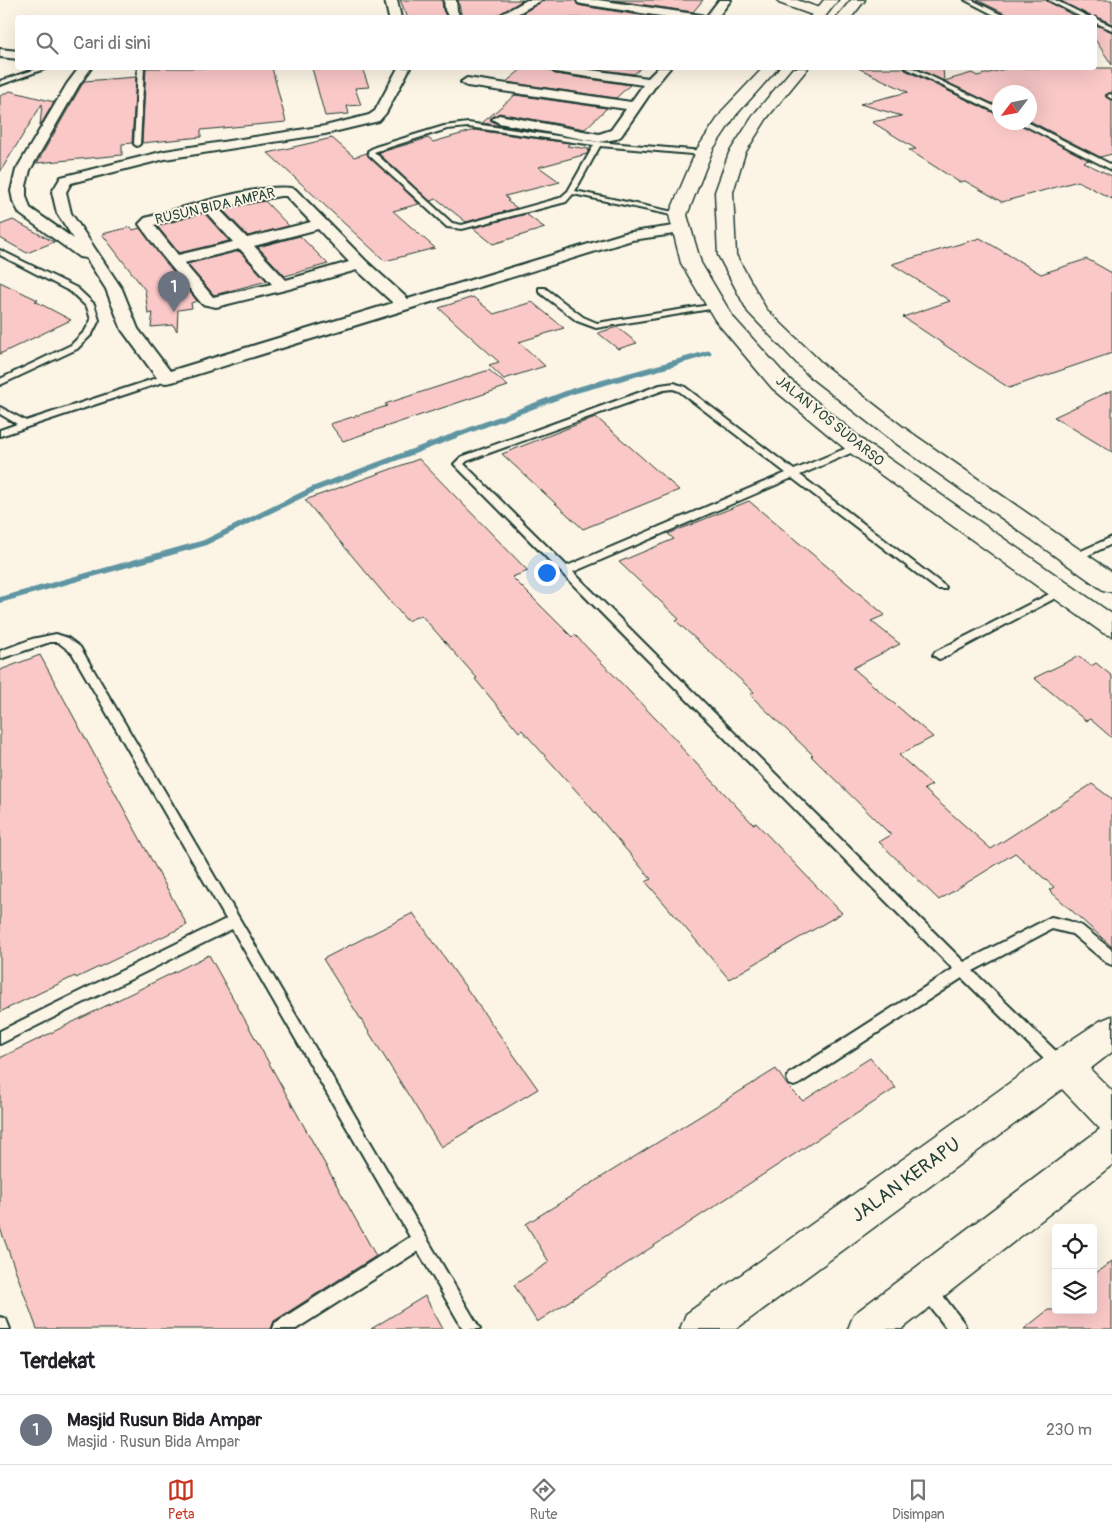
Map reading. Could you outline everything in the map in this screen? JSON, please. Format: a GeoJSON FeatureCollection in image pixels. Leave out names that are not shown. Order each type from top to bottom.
{"type":"FeatureCollection","features":[{"type":"Feature","properties":{"kind":"main road"},"geometry":{"type":"LineString","coordinates":[[784,0],[818,15],[831,0]]}},
{"type":"Feature","properties":{"kind":"main road"},"geometry":{"type":"LineString","coordinates":[[846,15],[858,0]]}},
{"type":"Feature","properties":{"kind":"main road"},"geometry":{"type":"LineString","coordinates":[[679,222],[703,153],[730,112],[769,70]]}},
{"type":"Feature","properties":{"kind":"main road","name":"JALAN YOS SUDARSO"},"geometry":{"type":"LineString","coordinates":[[799,70],[761,116],[737,153],[724,192],[727,256],[758,312],[818,372],[895,432],[1112,584]]}},
{"type":"Feature","properties":{"kind":"main road","name":"JALAN YOS SUDARSO"},"geometry":{"type":"LineString","coordinates":[[679,222],[691,264],[724,320],[780,382],[857,447],[1112,627]]}},
{"type":"Feature","properties":{"kind":"main road"},"geometry":{"type":"LineString","coordinates":[[716,306],[751,300]]}},
{"type":"Feature","properties":{"kind":"main road"},"geometry":{"type":"LineString","coordinates":[[857,447],[895,432]]}},
{"type":"Feature","properties":{"kind":"main road","name":"JALAN KERAPU"},"geometry":{"type":"LineString","coordinates":[[701,1329],[1062,1066],[1112,1032]]}},
{"type":"Feature","properties":{"kind":"main road"},"geometry":{"type":"LineString","coordinates":[[1062,1066],[1112,1116]]}},
{"type":"Feature","properties":{"kind":"main road"},"geometry":{"type":"LineString","coordinates":[[870,1329],[1112,1142]]}},
{"type":"Feature","properties":{"kind":"street"},"geometry":{"type":"LineString","coordinates":[[391,0],[395,15]]}},
{"type":"Feature","properties":{"kind":"street"},"geometry":{"type":"LineString","coordinates":[[450,0],[454,15]]}},
{"type":"Feature","properties":{"kind":"street"},"geometry":{"type":"LineString","coordinates":[[506,15],[536,0]]}},
{"type":"Feature","properties":{"kind":"street"},"geometry":{"type":"LineString","coordinates":[[713,15],[722,0]]}},
{"type":"Feature","properties":{"kind":"street"},"geometry":{"type":"LineString","coordinates":[[582,1],[680,15]]}},
{"type":"Feature","properties":{"kind":"street"},"geometry":{"type":"LineString","coordinates":[[0,53],[15,55]]}},
{"type":"Feature","properties":{"kind":"street"},"geometry":{"type":"LineString","coordinates":[[84,70],[73,84],[23,170],[18,186],[20,203],[25,211],[99,265]]}},
{"type":"Feature","properties":{"kind":"street"},"geometry":{"type":"LineString","coordinates":[[403,70],[380,113],[374,118],[325,130],[165,155],[66,180],[59,192],[64,213],[114,289],[130,330],[166,378],[679,222]]}},
{"type":"Feature","properties":{"kind":"street"},"geometry":{"type":"LineString","coordinates":[[569,70],[652,82]]}},
{"type":"Feature","properties":{"kind":"street"},"geometry":{"type":"LineString","coordinates":[[499,119],[606,137],[616,133],[662,70]]}},
{"type":"Feature","properties":{"kind":"street"},"geometry":{"type":"LineString","coordinates":[[467,82],[634,106]]}},
{"type":"Feature","properties":{"kind":"street","name":"RUSUN BIDA AMPAR"},"geometry":{"type":"LineString","coordinates":[[360,264],[283,286],[212,302],[208,301],[146,224],[150,221],[208,206],[286,190],[360,264],[405,305]]}},
{"type":"Feature","properties":{"kind":"street"},"geometry":{"type":"LineString","coordinates":[[208,206],[283,286]]}},
{"type":"Feature","properties":{"kind":"street"},"geometry":{"type":"LineString","coordinates":[[174,260],[321,224]]}},
{"type":"Feature","properties":{"kind":"lane"},"geometry":{"type":"LineString","coordinates":[[968,0],[1000,15]]}},
{"type":"Feature","properties":{"kind":"lane"},"geometry":{"type":"LineString","coordinates":[[1051,0],[1083,15]]}},
{"type":"Feature","properties":{"kind":"lane"},"geometry":{"type":"LineString","coordinates":[[1097,21],[1112,28]]}},
{"type":"Feature","properties":{"kind":"lane"},"geometry":{"type":"LineString","coordinates":[[0,83],[38,70]]}},
{"type":"Feature","properties":{"kind":"lane"},"geometry":{"type":"LineString","coordinates":[[137,144],[141,70]]}},
{"type":"Feature","properties":{"kind":"lane"},"geometry":{"type":"LineString","coordinates":[[913,70],[992,108]]}},
{"type":"Feature","properties":{"kind":"lane"},"geometry":{"type":"LineString","coordinates":[[598,144],[571,192],[562,200],[471,226],[450,224],[370,154],[371,151],[446,127],[463,125],[598,144],[703,153]]}},
{"type":"Feature","properties":{"kind":"lane"},"geometry":{"type":"LineString","coordinates":[[1037,130],[1112,168]]}},
{"type":"Feature","properties":{"kind":"lane"},"geometry":{"type":"LineString","coordinates":[[571,192],[679,222]]}},
{"type":"Feature","properties":{"kind":"lane"},"geometry":{"type":"LineString","coordinates":[[0,252],[74,290],[91,306],[95,320],[89,332],[74,347],[0,382]]}},
{"type":"Feature","properties":{"kind":"lane"},"geometry":{"type":"LineString","coordinates":[[542,290],[580,319],[596,326],[716,306]]}},
{"type":"Feature","properties":{"kind":"lane"},"geometry":{"type":"LineString","coordinates":[[0,433],[166,378]]}},
{"type":"Feature","properties":{"kind":"lane"},"geometry":{"type":"LineString","coordinates":[[942,587],[682,389],[674,386],[663,387],[460,461],[460,467],[963,970],[1062,1066]]}},
{"type":"Feature","properties":{"kind":"lane"},"geometry":{"type":"LineString","coordinates":[[0,410],[25,425]]}},
{"type":"Feature","properties":{"kind":"lane"},"geometry":{"type":"LineString","coordinates":[[565,571],[857,447]]}},
{"type":"Feature","properties":{"kind":"lane"},"geometry":{"type":"LineString","coordinates":[[1074,558],[1112,540]]}},
{"type":"Feature","properties":{"kind":"lane"},"geometry":{"type":"LineString","coordinates":[[939,655],[1061,591]]}},
{"type":"Feature","properties":{"kind":"lane"},"geometry":{"type":"LineString","coordinates":[[0,655],[46,638],[58,638],[67,642],[76,650],[472,1329]]}},
{"type":"Feature","properties":{"kind":"lane"},"geometry":{"type":"LineString","coordinates":[[0,1038],[235,921]]}},
{"type":"Feature","properties":{"kind":"lane"},"geometry":{"type":"LineString","coordinates":[[794,1079],[963,970],[1051,923],[1067,925],[1079,930],[1112,959]]}},
{"type":"Feature","properties":{"kind":"lane"},"geometry":{"type":"LineString","coordinates":[[281,1329],[420,1240]]}},
{"type":"Feature","properties":{"kind":"lane"},"geometry":{"type":"LineString","coordinates":[[925,1287],[958,1329]]}},
{"type":"Feature","properties":{"kind":"lane"},"geometry":{"type":"LineString","coordinates":[[0,1325],[2,1329]]}},
{"type":"Feature","properties":{"kind":"building"},"geometry":{"type":"Polygon","coordinates":[[[400,0],[442,0],[446,15],[407,15],[400,0]]]}},
{"type":"Feature","properties":{"kind":"building"},"geometry":{"type":"Polygon","coordinates":[[[458,0],[523,0],[498,15],[461,15],[458,0]]]}},
{"type":"Feature","properties":{"kind":"building"},"geometry":{"type":"Polygon","coordinates":[[[544,0],[575,0],[578,5],[582,6],[639,15],[520,15],[544,0]]]}},
{"type":"Feature","properties":{"kind":"building"},"geometry":{"type":"Polygon","coordinates":[[[611,0],[703,0],[693,12],[611,0]]]}},
{"type":"Feature","properties":{"kind":"building"},"geometry":{"type":"Polygon","coordinates":[[[977,0],[1046,0],[1073,15],[1008,15],[977,0]]]}},
{"type":"Feature","properties":{"kind":"building"},"geometry":{"type":"Polygon","coordinates":[[[1059,0],[1112,0],[1112,24],[1097,17],[1097,15],[1088,15],[1059,0]]]}},
{"type":"Feature","properties":{"kind":"building"},"geometry":{"type":"Polygon","coordinates":[[[1097,25],[1112,32],[1112,65],[1097,42],[1097,25]]]}},
{"type":"Feature","properties":{"kind":"building"},"geometry":{"type":"Polygon","coordinates":[[[1097,68],[1112,68],[1112,93],[1105,95],[1112,101],[1112,154],[1100,157],[1037,125],[1037,85],[992,85],[992,103],[944,81],[972,73],[977,76],[1001,70],[1097,70],[1097,68]]]}},
{"type":"Feature","properties":{"kind":"building"},"geometry":{"type":"Polygon","coordinates":[[[146,70],[273,70],[286,122],[201,130],[201,137],[142,143],[146,70]]]}},
{"type":"Feature","properties":{"kind":"building"},"geometry":{"type":"Polygon","coordinates":[[[313,70],[363,70],[369,87],[355,88],[361,105],[347,106],[349,114],[325,116],[313,70]]]}},
{"type":"Feature","properties":{"kind":"building"},"geometry":{"type":"Polygon","coordinates":[[[521,70],[550,70],[555,74],[630,85],[616,98],[506,82],[521,70]]]}},
{"type":"Feature","properties":{"kind":"building"},"geometry":{"type":"Polygon","coordinates":[[[603,70],[639,70],[634,74],[603,70]]]}},
{"type":"Feature","properties":{"kind":"building"},"geometry":{"type":"Polygon","coordinates":[[[862,70],[905,70],[992,112],[992,130],[1031,130],[1089,160],[1083,162],[1112,176],[1112,199],[1078,181],[1002,202],[965,181],[959,182],[909,150],[916,149],[872,122],[902,116],[860,104],[908,92],[862,70]]]}},
{"type":"Feature","properties":{"kind":"building"},"geometry":{"type":"Polygon","coordinates":[[[920,70],[943,70],[944,81],[920,70]]]}},
{"type":"Feature","properties":{"kind":"building"},"geometry":{"type":"Polygon","coordinates":[[[136,77],[132,143],[122,144],[122,155],[37,163],[84,81],[136,77]]]}},
{"type":"Feature","properties":{"kind":"building"},"geometry":{"type":"Polygon","coordinates":[[[10,91],[54,102],[40,126],[42,104],[0,172],[0,96],[10,91]]]}},
{"type":"Feature","properties":{"kind":"building"},"geometry":{"type":"Polygon","coordinates":[[[515,95],[607,108],[585,129],[499,113],[490,120],[499,125],[516,128],[482,123],[515,95]]]}},
{"type":"Feature","properties":{"kind":"building"},"geometry":{"type":"Polygon","coordinates":[[[475,130],[570,143],[567,146],[589,149],[587,154],[539,167],[560,182],[505,196],[509,200],[507,201],[517,208],[466,222],[437,199],[430,201],[378,153],[428,138],[433,142],[475,130]]]}},
{"type":"Feature","properties":{"kind":"building"},"geometry":{"type":"Polygon","coordinates":[[[332,138],[354,157],[367,153],[419,204],[393,211],[435,248],[385,261],[268,153],[332,138]]]}},
{"type":"Feature","properties":{"kind":"building"},"geometry":{"type":"Polygon","coordinates":[[[265,201],[289,226],[248,236],[222,209],[265,201]]]}},
{"type":"Feature","properties":{"kind":"building"},"geometry":{"type":"Polygon","coordinates":[[[204,213],[229,241],[179,253],[157,226],[204,213]]]}},
{"type":"Feature","properties":{"kind":"building"},"geometry":{"type":"Polygon","coordinates":[[[526,214],[545,228],[493,244],[473,228],[526,214]]]}},
{"type":"Feature","properties":{"kind":"building"},"geometry":{"type":"Polygon","coordinates":[[[13,220],[54,242],[27,253],[0,238],[0,225],[13,220]]]}},
{"type":"Feature","properties":{"kind":"building"},"geometry":{"type":"Polygon","coordinates":[[[131,227],[133,230],[140,228],[197,301],[191,303],[192,308],[178,310],[177,331],[173,325],[151,327],[153,313],[148,314],[145,290],[102,234],[131,227]]]}},
{"type":"Feature","properties":{"kind":"building"},"geometry":{"type":"Polygon","coordinates":[[[300,236],[328,264],[285,276],[258,247],[300,236]]]}},
{"type":"Feature","properties":{"kind":"building"},"geometry":{"type":"Polygon","coordinates":[[[980,238],[1041,274],[1087,259],[1112,273],[1112,353],[1009,388],[903,317],[950,301],[892,264],[980,238]]]}},
{"type":"Feature","properties":{"kind":"building"},"geometry":{"type":"Polygon","coordinates":[[[239,251],[267,281],[214,295],[187,264],[239,251]]]}},
{"type":"Feature","properties":{"kind":"building"},"geometry":{"type":"Polygon","coordinates":[[[0,282],[38,300],[35,301],[71,320],[0,354],[0,282]]]}},
{"type":"Feature","properties":{"kind":"building"},"geometry":{"type":"Polygon","coordinates":[[[473,297],[494,314],[532,302],[564,328],[519,342],[545,366],[504,379],[489,365],[499,362],[439,308],[473,297]]]}},
{"type":"Feature","properties":{"kind":"building"},"geometry":{"type":"Polygon","coordinates":[[[617,327],[637,343],[618,349],[598,333],[617,327]]]}},
{"type":"Feature","properties":{"kind":"building"},"geometry":{"type":"Polygon","coordinates":[[[489,370],[508,386],[343,441],[330,424],[387,406],[385,404],[489,370]]]}},
{"type":"Feature","properties":{"kind":"building"},"geometry":{"type":"Polygon","coordinates":[[[1112,390],[1112,452],[1054,417],[1112,390]]]}},
{"type":"Feature","properties":{"kind":"building"},"geometry":{"type":"Polygon","coordinates":[[[596,417],[679,490],[583,529],[502,454],[596,417]]]}},
{"type":"Feature","properties":{"kind":"building"},"geometry":{"type":"Polygon","coordinates":[[[419,459],[528,571],[512,577],[572,637],[575,635],[681,745],[679,745],[753,824],[756,823],[842,913],[729,979],[646,882],[651,879],[522,730],[519,732],[475,679],[477,678],[421,615],[407,621],[305,500],[419,459]]]}},
{"type":"Feature","properties":{"kind":"building"},"geometry":{"type":"Polygon","coordinates":[[[749,501],[885,615],[871,621],[900,644],[853,668],[933,737],[899,755],[932,785],[924,789],[991,849],[1092,784],[1112,799],[1112,947],[1049,890],[1054,887],[1015,853],[939,900],[879,842],[891,835],[811,756],[813,755],[750,695],[754,692],[676,621],[679,619],[619,562],[674,539],[668,534],[749,501]]]}},
{"type":"Feature","properties":{"kind":"building"},"geometry":{"type":"Polygon","coordinates":[[[40,655],[187,925],[0,1012],[0,670],[40,655]]]}},
{"type":"Feature","properties":{"kind":"building"},"geometry":{"type":"Polygon","coordinates":[[[1079,656],[1091,666],[1096,663],[1112,676],[1112,738],[1090,719],[1086,721],[1034,678],[1079,656]]]}},
{"type":"Feature","properties":{"kind":"building"},"geometry":{"type":"Polygon","coordinates":[[[413,913],[538,1089],[441,1147],[323,959],[413,913]]]}},
{"type":"Feature","properties":{"kind":"building"},"geometry":{"type":"Polygon","coordinates":[[[209,955],[376,1256],[274,1321],[271,1329],[37,1329],[0,1228],[0,1058],[209,955]]]}},
{"type":"Feature","properties":{"kind":"building"},"geometry":{"type":"Polygon","coordinates":[[[870,1058],[896,1088],[537,1322],[514,1285],[549,1262],[526,1224],[776,1069],[787,1085],[803,1101],[870,1058]]]}},
{"type":"Feature","properties":{"kind":"building"},"geometry":{"type":"Polygon","coordinates":[[[1112,1261],[1112,1329],[1024,1329],[1048,1310],[1052,1310],[1052,1314],[1097,1314],[1097,1272],[1112,1261]]]}},
{"type":"Feature","properties":{"kind":"building"},"geometry":{"type":"Polygon","coordinates":[[[425,1296],[443,1329],[371,1329],[425,1296]]]}},
{"type":"Feature","properties":{"kind":"waterway"},"geometry":{"type":"LineString","coordinates":[[670,364],[709,353]]}},
{"type":"Feature","properties":{"kind":"waterway"},"geometry":{"type":"LineString","coordinates":[[0,600],[204,543],[314,489],[573,391],[675,363]]}},
{"type":"Feature","properties":{"kind":"place","name":"Masjid Rusun Bida Ampar"},"geometry":{"type":"Point","coordinates":[174,312]}}]}
